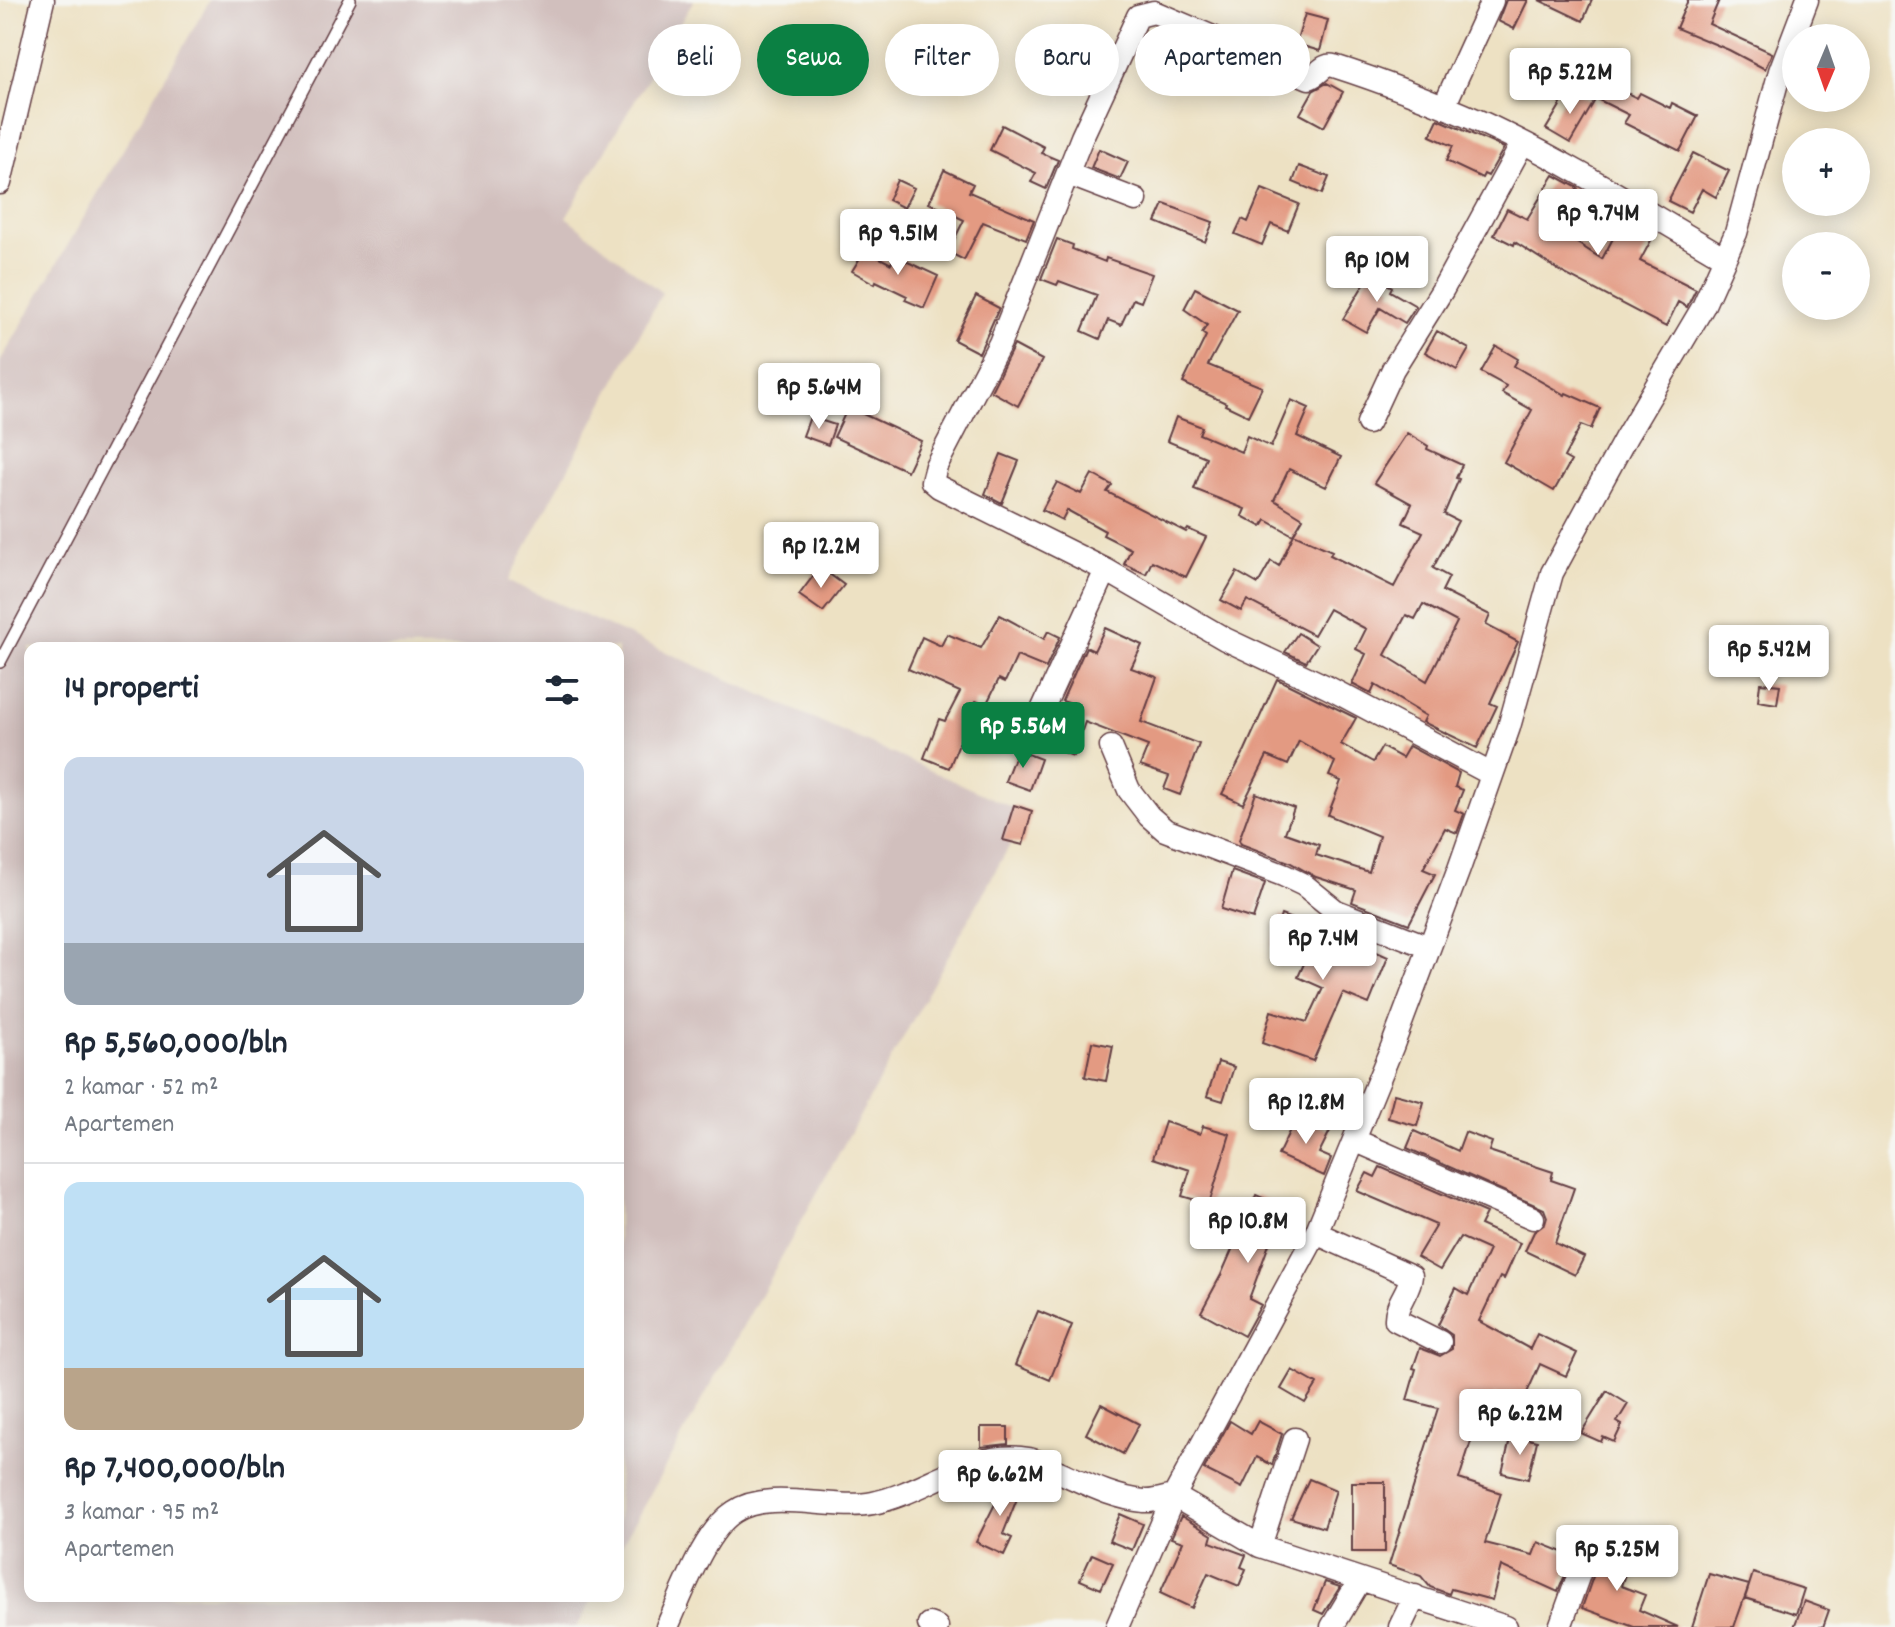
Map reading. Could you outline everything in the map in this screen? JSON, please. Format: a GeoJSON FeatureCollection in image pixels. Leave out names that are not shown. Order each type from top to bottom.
{"type":"FeatureCollection","features":[{"type":"Feature","properties":{"kind":"street"},"geometry":{"type":"LineString","coordinates":[[0,183],[43,0]]}},
{"type":"Feature","properties":{"kind":"street"},"geometry":{"type":"LineString","coordinates":[[1117,1627],[1174,1496],[1316,1233],[1429,947],[1509,727],[1552,573],[1626,437],[1703,307],[1725,258],[1750,189],[1780,71],[1807,0]]}},
{"type":"Feature","properties":{"kind":"street"},"geometry":{"type":"LineString","coordinates":[[1444,106],[1492,1]]}},
{"type":"Feature","properties":{"kind":"street"},"geometry":{"type":"LineString","coordinates":[[1491,774],[1329,688],[1225,639],[1106,570],[932,481],[936,466],[1000,343],[1082,137],[1145,6],[1309,78],[1330,65],[1444,106],[1609,190],[1725,258]]}},
{"type":"Feature","properties":{"kind":"street"},"geometry":{"type":"LineString","coordinates":[[1368,423],[1393,369],[1443,289],[1522,144]]}},
{"type":"Feature","properties":{"kind":"street"},"geometry":{"type":"LineString","coordinates":[[1068,174],[1136,200]]}},
{"type":"Feature","properties":{"kind":"street"},"geometry":{"type":"LineString","coordinates":[[1032,732],[1106,570]]}},
{"type":"Feature","properties":{"kind":"street"},"geometry":{"type":"LineString","coordinates":[[1111,747],[1129,790],[1149,816],[1165,830],[1283,875],[1304,885],[1336,911],[1429,947]]}},
{"type":"Feature","properties":{"kind":"street"},"geometry":{"type":"LineString","coordinates":[[1354,1140],[1533,1218]]}},
{"type":"Feature","properties":{"kind":"street"},"geometry":{"type":"LineString","coordinates":[[1316,1233],[1411,1276],[1396,1320],[1440,1342]]}},
{"type":"Feature","properties":{"kind":"street"},"geometry":{"type":"LineString","coordinates":[[1260,1546],[1295,1439]]}},
{"type":"Feature","properties":{"kind":"street"},"geometry":{"type":"LineString","coordinates":[[667,1627],[719,1525],[735,1510],[781,1501],[834,1505],[871,1503],[891,1498],[970,1463],[1001,1458],[1031,1459],[1127,1498],[1147,1502],[1174,1496],[1260,1546],[1506,1627]]}},
{"type":"Feature","properties":{"kind":"street"},"geometry":{"type":"LineString","coordinates":[[1560,1627],[1582,1566]]}},
{"type":"Feature","properties":{"kind":"street"},"geometry":{"type":"LineString","coordinates":[[1332,1627],[1360,1580]]}},
{"type":"Feature","properties":{"kind":"street"},"geometry":{"type":"LineString","coordinates":[[1400,1627],[1415,1596]]}},
{"type":"Feature","properties":{"kind":"lane"},"geometry":{"type":"LineString","coordinates":[[0,662],[350,0]]}},
{"type":"Feature","properties":{"kind":"shaded area"},"geometry":{"type":"Polygon","coordinates":[[[210,0],[694,0],[680,24],[648,24],[648,78],[566,217],[662,293],[508,581],[1027,814],[624,1541],[624,642],[24,642],[24,1602],[591,1602],[577,1627],[0,1627],[0,362],[210,0]]]}},
{"type":"Feature","properties":{"kind":"building"},"geometry":{"type":"Polygon","coordinates":[[[1506,0],[1528,0],[1514,29],[1498,21],[1506,0]]]}},
{"type":"Feature","properties":{"kind":"building"},"geometry":{"type":"Polygon","coordinates":[[[1539,0],[1592,0],[1583,21],[1539,0]]]}},
{"type":"Feature","properties":{"kind":"building"},"geometry":{"type":"Polygon","coordinates":[[[1688,0],[1719,0],[1709,24],[1772,53],[1765,69],[1676,28],[1688,0]]]}},
{"type":"Feature","properties":{"kind":"building"},"geometry":{"type":"Polygon","coordinates":[[[1305,14],[1328,20],[1320,51],[1310,48],[1310,24],[1302,24],[1305,14]]]}},
{"type":"Feature","properties":{"kind":"building"},"geometry":{"type":"Polygon","coordinates":[[[1327,83],[1343,92],[1324,127],[1300,114],[1313,91],[1327,83]]]}},
{"type":"Feature","properties":{"kind":"building"},"geometry":{"type":"Polygon","coordinates":[[[1608,84],[1637,98],[1640,93],[1670,108],[1672,103],[1698,116],[1680,151],[1624,123],[1629,115],[1599,100],[1608,84]]]}},
{"type":"Feature","properties":{"kind":"building"},"geometry":{"type":"Polygon","coordinates":[[[1570,89],[1594,102],[1570,143],[1546,129],[1570,89]]]}},
{"type":"Feature","properties":{"kind":"building"},"geometry":{"type":"Polygon","coordinates":[[[1438,119],[1504,148],[1488,176],[1484,174],[1482,178],[1446,161],[1453,146],[1430,136],[1438,119]]]}},
{"type":"Feature","properties":{"kind":"building"},"geometry":{"type":"Polygon","coordinates":[[[1002,125],[1044,147],[1041,153],[1058,160],[1046,189],[1031,182],[1036,173],[990,150],[1002,125]]]}},
{"type":"Feature","properties":{"kind":"building"},"geometry":{"type":"Polygon","coordinates":[[[1099,149],[1128,162],[1120,179],[1091,168],[1099,149]]]}},
{"type":"Feature","properties":{"kind":"building"},"geometry":{"type":"Polygon","coordinates":[[[1693,153],[1729,171],[1716,197],[1702,189],[1690,212],[1668,201],[1693,153]]]}},
{"type":"Feature","properties":{"kind":"building"},"geometry":{"type":"Polygon","coordinates":[[[1299,166],[1329,177],[1322,194],[1293,182],[1299,166]]]}},
{"type":"Feature","properties":{"kind":"building"},"geometry":{"type":"Polygon","coordinates":[[[944,170],[973,184],[969,192],[1034,220],[1026,239],[983,222],[964,260],[948,252],[964,220],[929,203],[944,170]]]}},
{"type":"Feature","properties":{"kind":"building"},"geometry":{"type":"Polygon","coordinates":[[[1554,175],[1578,188],[1554,228],[1602,259],[1625,216],[1655,233],[1640,261],[1696,289],[1687,307],[1678,302],[1666,327],[1561,272],[1515,242],[1514,245],[1494,235],[1507,209],[1527,219],[1554,175]]]}},
{"type":"Feature","properties":{"kind":"building"},"geometry":{"type":"Polygon","coordinates":[[[897,180],[914,188],[904,208],[888,200],[897,180]]]}},
{"type":"Feature","properties":{"kind":"building"},"geometry":{"type":"Polygon","coordinates":[[[1262,189],[1299,204],[1288,231],[1271,224],[1262,245],[1235,234],[1242,219],[1248,222],[1262,189]]]}},
{"type":"Feature","properties":{"kind":"building"},"geometry":{"type":"Polygon","coordinates":[[[1164,204],[1213,222],[1205,242],[1156,222],[1164,204]]]}},
{"type":"Feature","properties":{"kind":"building"},"geometry":{"type":"Polygon","coordinates":[[[1057,239],[1073,245],[1072,249],[1105,262],[1106,258],[1152,274],[1141,302],[1133,299],[1121,325],[1108,320],[1100,339],[1082,331],[1097,295],[1059,281],[1057,285],[1041,279],[1057,239]]]}},
{"type":"Feature","properties":{"kind":"building"},"geometry":{"type":"Polygon","coordinates":[[[865,250],[891,264],[895,256],[938,276],[924,308],[905,300],[907,296],[852,271],[865,250]]]}},
{"type":"Feature","properties":{"kind":"building"},"geometry":{"type":"Polygon","coordinates":[[[1370,274],[1392,287],[1390,291],[1416,306],[1405,323],[1380,308],[1366,332],[1343,319],[1370,274]]]}},
{"type":"Feature","properties":{"kind":"building"},"geometry":{"type":"Polygon","coordinates":[[[1195,288],[1238,310],[1208,365],[1262,387],[1248,416],[1183,383],[1206,336],[1202,333],[1207,325],[1184,309],[1195,288]]]}},
{"type":"Feature","properties":{"kind":"building"},"geometry":{"type":"Polygon","coordinates":[[[976,296],[999,308],[979,353],[954,340],[976,296]]]}},
{"type":"Feature","properties":{"kind":"building"},"geometry":{"type":"Polygon","coordinates":[[[1437,331],[1469,349],[1457,370],[1425,352],[1437,331]]]}},
{"type":"Feature","properties":{"kind":"building"},"geometry":{"type":"Polygon","coordinates":[[[1014,345],[1042,360],[1018,406],[991,391],[1014,345]]]}},
{"type":"Feature","properties":{"kind":"building"},"geometry":{"type":"Polygon","coordinates":[[[1496,346],[1518,359],[1514,366],[1565,395],[1600,408],[1591,429],[1581,425],[1564,457],[1571,461],[1554,491],[1504,462],[1532,410],[1502,393],[1506,386],[1481,372],[1496,346]]]}},
{"type":"Feature","properties":{"kind":"building"},"geometry":{"type":"Polygon","coordinates":[[[1291,400],[1309,408],[1297,436],[1341,457],[1326,487],[1289,469],[1274,500],[1303,518],[1293,535],[1266,520],[1262,527],[1242,516],[1245,509],[1194,489],[1206,457],[1167,441],[1176,417],[1202,427],[1199,434],[1241,452],[1247,436],[1271,447],[1291,400]]]}},
{"type":"Feature","properties":{"kind":"building"},"geometry":{"type":"Polygon","coordinates":[[[848,407],[921,441],[907,471],[834,437],[848,407]]]}},
{"type":"Feature","properties":{"kind":"building"},"geometry":{"type":"Polygon","coordinates":[[[810,417],[835,425],[828,445],[803,436],[810,417]]]}},
{"type":"Feature","properties":{"kind":"building"},"geometry":{"type":"Polygon","coordinates":[[[1407,433],[1428,446],[1427,449],[1462,465],[1444,514],[1458,521],[1433,568],[1449,577],[1442,591],[1490,615],[1486,625],[1518,642],[1490,703],[1497,706],[1477,748],[1423,722],[1426,716],[1375,685],[1371,694],[1352,684],[1366,654],[1356,649],[1366,629],[1329,609],[1314,635],[1247,600],[1241,611],[1221,600],[1237,572],[1258,584],[1271,561],[1279,566],[1294,534],[1332,551],[1330,555],[1394,587],[1423,532],[1403,523],[1412,504],[1374,483],[1407,433]],[[1423,604],[1415,619],[1406,615],[1385,655],[1427,681],[1457,622],[1423,604]]]}},
{"type":"Feature","properties":{"kind":"building"},"geometry":{"type":"Polygon","coordinates":[[[1001,454],[1019,461],[1002,503],[985,494],[1001,454]]]}},
{"type":"Feature","properties":{"kind":"building"},"geometry":{"type":"Polygon","coordinates":[[[1092,474],[1112,485],[1107,492],[1186,532],[1188,529],[1206,537],[1186,577],[1152,561],[1146,574],[1124,564],[1131,549],[1103,535],[1105,531],[1067,510],[1062,520],[1042,510],[1057,482],[1081,494],[1092,474]]]}},
{"type":"Feature","properties":{"kind":"building"},"geometry":{"type":"Polygon","coordinates":[[[820,567],[844,585],[823,612],[799,595],[820,567]]]}},
{"type":"Feature","properties":{"kind":"building"},"geometry":{"type":"Polygon","coordinates":[[[1000,615],[1044,639],[1048,631],[1060,637],[1046,668],[1017,656],[1005,682],[999,679],[986,705],[976,701],[949,768],[924,758],[939,719],[945,721],[960,692],[908,669],[922,637],[941,646],[947,634],[981,648],[1000,615]]]}},
{"type":"Feature","properties":{"kind":"building"},"geometry":{"type":"Polygon","coordinates":[[[1105,628],[1142,645],[1131,668],[1157,677],[1141,722],[1199,744],[1180,795],[1164,789],[1169,776],[1140,766],[1148,746],[1085,722],[1073,756],[1052,748],[1068,703],[1062,701],[1086,647],[1094,651],[1105,628]]]}},
{"type":"Feature","properties":{"kind":"building"},"geometry":{"type":"Polygon","coordinates":[[[1298,633],[1317,645],[1306,662],[1285,652],[1298,633]]]}},
{"type":"Feature","properties":{"kind":"building"},"geometry":{"type":"Polygon","coordinates":[[[1277,679],[1356,718],[1341,744],[1373,762],[1382,747],[1402,758],[1409,746],[1459,773],[1455,787],[1463,790],[1455,810],[1464,814],[1457,833],[1445,828],[1423,869],[1435,874],[1409,924],[1352,902],[1356,890],[1316,877],[1289,862],[1241,844],[1239,840],[1256,793],[1294,808],[1285,833],[1319,845],[1316,855],[1369,872],[1379,836],[1328,815],[1341,781],[1329,776],[1335,762],[1299,741],[1288,765],[1267,756],[1243,804],[1222,794],[1277,679]]]}},
{"type":"Feature","properties":{"kind":"building"},"geometry":{"type":"Polygon","coordinates":[[[1760,683],[1780,685],[1777,704],[1758,701],[1760,683]]]}},
{"type":"Feature","properties":{"kind":"building"},"geometry":{"type":"Polygon","coordinates":[[[1017,750],[1041,759],[1030,790],[1005,781],[1017,750]]]}},
{"type":"Feature","properties":{"kind":"building"},"geometry":{"type":"Polygon","coordinates":[[[1014,805],[1032,811],[1023,845],[1003,840],[1014,805]]]}},
{"type":"Feature","properties":{"kind":"building"},"geometry":{"type":"Polygon","coordinates":[[[1232,871],[1265,883],[1253,919],[1221,909],[1232,871]]]}},
{"type":"Feature","properties":{"kind":"building"},"geometry":{"type":"Polygon","coordinates":[[[1281,915],[1345,939],[1348,931],[1375,941],[1372,950],[1388,957],[1369,1004],[1343,993],[1313,1061],[1262,1043],[1271,1011],[1307,1022],[1323,988],[1298,977],[1307,957],[1271,946],[1281,915]]]}},
{"type":"Feature","properties":{"kind":"building"},"geometry":{"type":"Polygon","coordinates":[[[1092,1042],[1113,1046],[1106,1081],[1085,1077],[1092,1042]]]}},
{"type":"Feature","properties":{"kind":"building"},"geometry":{"type":"Polygon","coordinates":[[[1218,1062],[1234,1067],[1223,1101],[1207,1096],[1218,1062]]]}},
{"type":"Feature","properties":{"kind":"building"},"geometry":{"type":"Polygon","coordinates":[[[1394,1094],[1424,1102],[1417,1126],[1388,1118],[1394,1094]]]}},
{"type":"Feature","properties":{"kind":"building"},"geometry":{"type":"Polygon","coordinates":[[[1297,1115],[1330,1131],[1319,1153],[1331,1158],[1324,1176],[1278,1155],[1297,1115]]]}},
{"type":"Feature","properties":{"kind":"building"},"geometry":{"type":"Polygon","coordinates":[[[1165,1122],[1200,1134],[1203,1126],[1230,1134],[1209,1204],[1182,1196],[1190,1170],[1153,1158],[1165,1122]]]}},
{"type":"Feature","properties":{"kind":"building"},"geometry":{"type":"Polygon","coordinates":[[[1414,1131],[1458,1151],[1465,1132],[1492,1142],[1489,1151],[1553,1172],[1551,1180],[1574,1188],[1555,1243],[1584,1257],[1575,1275],[1525,1251],[1534,1232],[1545,1224],[1547,1217],[1544,1209],[1407,1148],[1414,1131]]]}},
{"type":"Feature","properties":{"kind":"building"},"geometry":{"type":"Polygon","coordinates":[[[1380,1167],[1486,1213],[1480,1225],[1520,1243],[1504,1279],[1500,1277],[1479,1321],[1530,1349],[1537,1334],[1577,1353],[1566,1376],[1540,1364],[1521,1406],[1495,1394],[1486,1421],[1478,1419],[1459,1479],[1501,1493],[1485,1543],[1533,1555],[1538,1542],[1573,1556],[1558,1592],[1501,1566],[1492,1600],[1451,1589],[1449,1594],[1430,1587],[1421,1576],[1389,1565],[1438,1408],[1407,1400],[1416,1369],[1413,1368],[1420,1348],[1440,1356],[1452,1349],[1452,1335],[1438,1325],[1456,1288],[1468,1295],[1489,1250],[1460,1237],[1440,1270],[1417,1257],[1436,1225],[1357,1191],[1367,1173],[1375,1177],[1380,1167]]]}},
{"type":"Feature","properties":{"kind":"building"},"geometry":{"type":"Polygon","coordinates":[[[1256,1195],[1298,1213],[1286,1242],[1272,1236],[1249,1299],[1261,1305],[1244,1336],[1201,1312],[1256,1195]]]}},
{"type":"Feature","properties":{"kind":"building"},"geometry":{"type":"Polygon","coordinates":[[[1038,1311],[1072,1325],[1050,1380],[1015,1365],[1038,1311]]]}},
{"type":"Feature","properties":{"kind":"building"},"geometry":{"type":"Polygon","coordinates":[[[1292,1370],[1317,1384],[1305,1403],[1281,1389],[1292,1370]]]}},
{"type":"Feature","properties":{"kind":"building"},"geometry":{"type":"Polygon","coordinates":[[[1607,1391],[1628,1404],[1617,1422],[1622,1425],[1614,1442],[1603,1437],[1601,1442],[1581,1433],[1607,1391]]]}},
{"type":"Feature","properties":{"kind":"building"},"geometry":{"type":"Polygon","coordinates":[[[1101,1404],[1139,1424],[1123,1454],[1086,1434],[1101,1404]]]}},
{"type":"Feature","properties":{"kind":"building"},"geometry":{"type":"Polygon","coordinates":[[[1230,1421],[1251,1434],[1258,1421],[1282,1434],[1272,1465],[1257,1457],[1242,1488],[1204,1469],[1230,1421]]]}},
{"type":"Feature","properties":{"kind":"building"},"geometry":{"type":"Polygon","coordinates":[[[981,1427],[1008,1427],[1008,1444],[981,1447],[981,1427]]]}},
{"type":"Feature","properties":{"kind":"building"},"geometry":{"type":"Polygon","coordinates":[[[1511,1435],[1537,1441],[1528,1479],[1502,1473],[1511,1435]]]}},
{"type":"Feature","properties":{"kind":"building"},"geometry":{"type":"Polygon","coordinates":[[[1003,1478],[1022,1486],[1003,1534],[1012,1538],[1004,1555],[976,1542],[997,1500],[1003,1478]]]}},
{"type":"Feature","properties":{"kind":"building"},"geometry":{"type":"Polygon","coordinates":[[[1309,1479],[1336,1490],[1324,1528],[1291,1518],[1309,1479]]]}},
{"type":"Feature","properties":{"kind":"building"},"geometry":{"type":"Polygon","coordinates":[[[1352,1482],[1385,1482],[1385,1552],[1352,1552],[1352,1482]]]}},
{"type":"Feature","properties":{"kind":"building"},"geometry":{"type":"Polygon","coordinates":[[[1120,1514],[1143,1524],[1132,1550],[1109,1541],[1120,1514]]]}},
{"type":"Feature","properties":{"kind":"building"},"geometry":{"type":"Polygon","coordinates":[[[1181,1516],[1212,1535],[1210,1542],[1246,1555],[1241,1567],[1246,1569],[1239,1586],[1208,1573],[1192,1608],[1160,1593],[1183,1542],[1171,1538],[1181,1516]]]}},
{"type":"Feature","properties":{"kind":"building"},"geometry":{"type":"Polygon","coordinates":[[[1598,1549],[1631,1556],[1621,1586],[1645,1595],[1639,1610],[1678,1627],[1634,1627],[1582,1608],[1595,1571],[1598,1549]]]}},
{"type":"Feature","properties":{"kind":"building"},"geometry":{"type":"Polygon","coordinates":[[[1092,1554],[1113,1563],[1101,1589],[1080,1580],[1092,1554]]]}},
{"type":"Feature","properties":{"kind":"building"},"geometry":{"type":"Polygon","coordinates":[[[1753,1573],[1804,1589],[1796,1614],[1745,1598],[1753,1573]]]}},
{"type":"Feature","properties":{"kind":"building"},"geometry":{"type":"Polygon","coordinates":[[[1709,1574],[1749,1585],[1734,1627],[1692,1627],[1709,1574]]]}},
{"type":"Feature","properties":{"kind":"building"},"geometry":{"type":"Polygon","coordinates":[[[1325,1582],[1340,1587],[1323,1614],[1314,1610],[1325,1582]]]}},
{"type":"Feature","properties":{"kind":"building"},"geometry":{"type":"Polygon","coordinates":[[[1804,1601],[1829,1610],[1823,1627],[1794,1627],[1804,1601]]]}}]}
